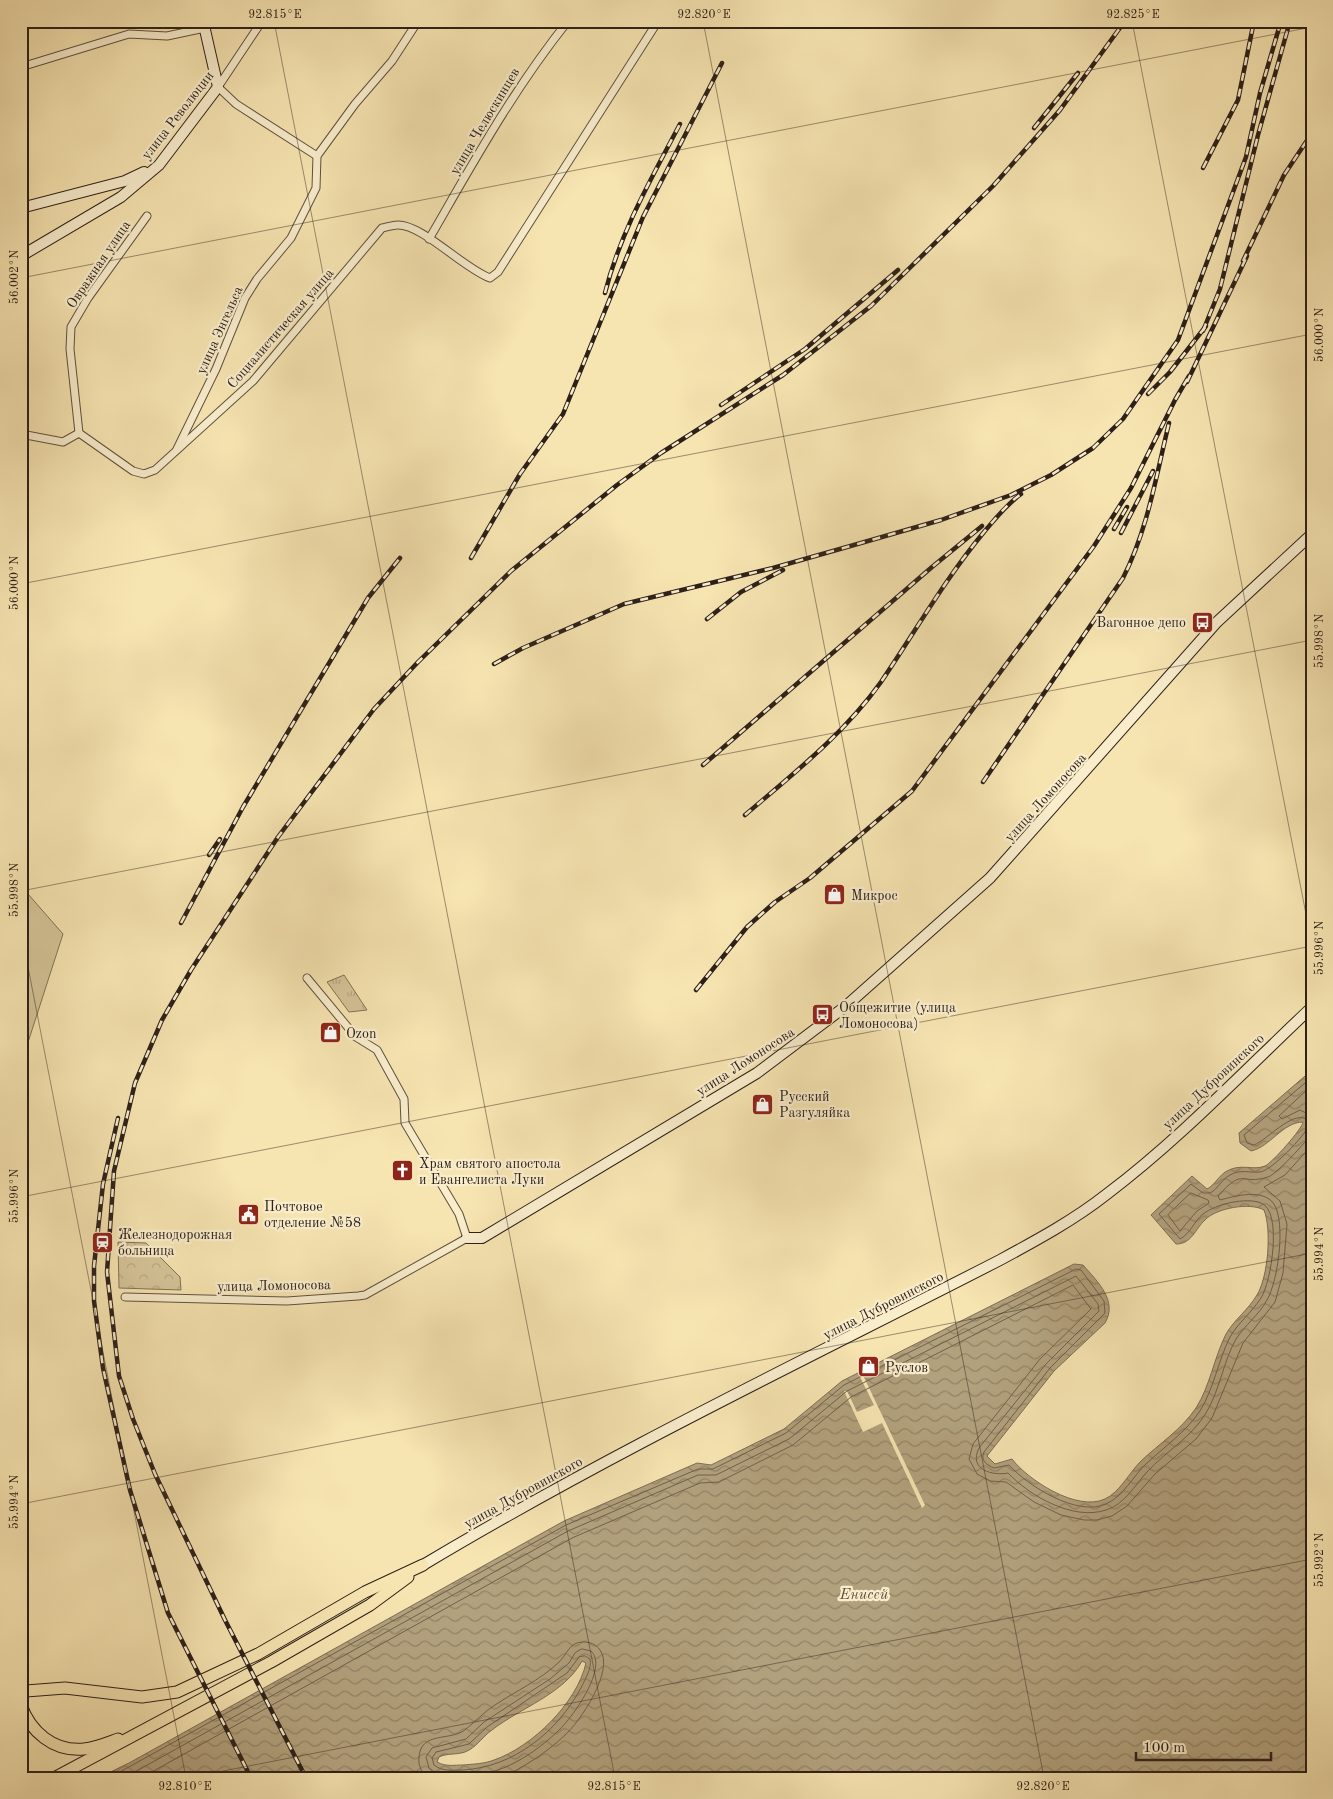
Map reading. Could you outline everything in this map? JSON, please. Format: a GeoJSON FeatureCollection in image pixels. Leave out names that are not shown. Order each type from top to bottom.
{"type":"FeatureCollection","features":[{"type":"Feature","properties":{"kind":"main road"},"geometry":{"type":"LineString","coordinates":[[204,24],[218,87]]}},
{"type":"Feature","properties":{"kind":"main road","name":"улица Революции"},"geometry":{"type":"LineString","coordinates":[[21,256],[121,197],[159,165],[218,87]]}},
{"type":"Feature","properties":{"kind":"main road"},"geometry":{"type":"LineString","coordinates":[[21,208],[125,182],[159,165]]}},
{"type":"Feature","properties":{"kind":"main road","name":"улица Ломоносова"},"geometry":{"type":"LineString","coordinates":[[467,1238],[482,1238],[676,1123],[757,1073],[846,1006],[990,878],[1217,622],[1286,556],[1312,534]]}},
{"type":"Feature","properties":{"kind":"main road","name":"улица Дубровинского"},"geometry":{"type":"LineString","coordinates":[[423,1565],[498,1520],[599,1465],[1000,1260],[1059,1227],[1106,1195],[1153,1156],[1312,1007]]}},
{"type":"Feature","properties":{"kind":"main road"},"geometry":{"type":"LineString","coordinates":[[26,1691],[65,1688],[142,1697],[177,1692],[258,1654],[359,1595],[423,1565]]}},
{"type":"Feature","properties":{"kind":"main road"},"geometry":{"type":"LineString","coordinates":[[54,1778],[271,1662],[370,1605],[423,1565]]}},
{"type":"Feature","properties":{"kind":"main road"},"geometry":{"type":"LineString","coordinates":[[21,1704],[26,1718],[38,1734],[52,1743],[69,1748],[93,1747],[143,1729]]}},
{"type":"Feature","properties":{"kind":"street","name":"улица Революции"},"geometry":{"type":"LineString","coordinates":[[218,87],[262,21]]}},
{"type":"Feature","properties":{"kind":"street"},"geometry":{"type":"LineString","coordinates":[[218,87],[236,104],[317,156],[355,104],[392,61],[418,21]]}},
{"type":"Feature","properties":{"kind":"street","name":"улица Челюскинцев"},"geometry":{"type":"LineString","coordinates":[[429,239],[512,97],[534,64],[568,21]]}},
{"type":"Feature","properties":{"kind":"street"},"geometry":{"type":"LineString","coordinates":[[429,239],[476,273],[490,278],[498,272],[658,21]]}},
{"type":"Feature","properties":{"kind":"street"},"geometry":{"type":"LineString","coordinates":[[21,67],[129,34],[167,36],[204,24]]}},
{"type":"Feature","properties":{"kind":"street","name":"улица Энгельса"},"geometry":{"type":"LineString","coordinates":[[174,454],[216,369],[245,298],[257,279],[291,238],[316,188],[317,156]]}},
{"type":"Feature","properties":{"kind":"street","name":"Овражная улица"},"geometry":{"type":"LineString","coordinates":[[79,433],[70,349],[72,327],[88,298],[146,216]]}},
{"type":"Feature","properties":{"kind":"street","name":"Социалистическая улица"},"geometry":{"type":"LineString","coordinates":[[79,433],[133,471],[144,474],[155,470],[253,382],[382,228],[397,225],[406,226],[429,239]]}},
{"type":"Feature","properties":{"kind":"street"},"geometry":{"type":"LineString","coordinates":[[21,434],[64,442],[79,433]]}},
{"type":"Feature","properties":{"kind":"street"},"geometry":{"type":"LineString","coordinates":[[307,978],[356,1037],[377,1050],[404,1099],[405,1123],[459,1214],[467,1238]]}},
{"type":"Feature","properties":{"kind":"street","name":"улица Ломоносова"},"geometry":{"type":"LineString","coordinates":[[125,1297],[287,1301],[365,1295],[467,1238]]}},
{"type":"Feature","properties":{"kind":"green space"},"geometry":{"type":"Polygon","coordinates":[[[21,886],[63,934],[21,1064],[21,886]]]}},
{"type":"Feature","properties":{"kind":"green space"},"geometry":{"type":"Polygon","coordinates":[[[344,975],[367,1010],[349,1012],[327,982],[344,975]]]}},
{"type":"Feature","properties":{"kind":"green space"},"geometry":{"type":"Polygon","coordinates":[[[118,1242],[146,1243],[180,1277],[181,1290],[119,1288],[118,1242]]]}},
{"type":"Feature","properties":{"kind":"water","name":"Енисей"},"geometry":{"type":"Polygon","coordinates":[[[1312,1070],[1312,1778],[98,1778],[129,1763],[564,1521],[697,1463],[711,1465],[784,1429],[842,1381],[1074,1264],[1083,1265],[1095,1278],[1108,1299],[1108,1315],[1105,1323],[1054,1371],[987,1456],[995,1464],[1012,1459],[1029,1476],[1067,1498],[1094,1502],[1105,1499],[1120,1487],[1141,1461],[1177,1430],[1196,1408],[1205,1391],[1226,1334],[1257,1295],[1261,1287],[1268,1253],[1268,1229],[1264,1210],[1242,1206],[1217,1212],[1205,1220],[1190,1239],[1176,1244],[1151,1215],[1192,1176],[1207,1189],[1224,1173],[1232,1169],[1265,1166],[1287,1145],[1303,1122],[1289,1126],[1258,1149],[1251,1151],[1240,1143],[1239,1133],[1312,1070]],[[582,1661],[574,1673],[553,1692],[503,1722],[469,1750],[439,1757],[437,1762],[450,1765],[486,1762],[508,1754],[523,1745],[551,1722],[563,1708],[581,1678],[586,1663],[582,1661]]]}},
{"type":"Feature","properties":{"kind":"pier"},"geometry":{"type":"Polygon","coordinates":[[[861,1371],[925,1505],[922,1508],[882,1423],[863,1432],[844,1391],[847,1391],[857,1412],[874,1405],[858,1373],[861,1371]]]}},
{"type":"Feature","properties":{"kind":"railway"},"geometry":{"type":"LineString","coordinates":[[306,1778],[225,1620],[155,1474],[133,1419],[119,1376],[107,1272],[114,1171],[135,1083],[162,1020],[191,970],[278,837],[374,709],[418,662],[511,571],[617,485],[661,453],[783,375],[871,306],[993,186],[1060,110],[1125,21]]}},
{"type":"Feature","properties":{"kind":"railway"},"geometry":{"type":"LineString","coordinates":[[1203,168],[1238,100],[1254,21]]}},
{"type":"Feature","properties":{"kind":"railway"},"geometry":{"type":"LineString","coordinates":[[494,664],[523,648],[624,604],[773,568],[941,520],[1011,495],[1051,475],[1093,448],[1123,419],[1178,340],[1246,157],[1260,93],[1281,21]]}},
{"type":"Feature","properties":{"kind":"railway"},"geometry":{"type":"LineString","coordinates":[[1203,331],[1220,289],[1258,135],[1290,21]]}},
{"type":"Feature","properties":{"kind":"railway"},"geometry":{"type":"LineString","coordinates":[[471,558],[520,474],[563,414],[643,217],[722,63]]}},
{"type":"Feature","properties":{"kind":"railway"},"geometry":{"type":"LineString","coordinates":[[1034,128],[1078,73]]}},
{"type":"Feature","properties":{"kind":"railway"},"geometry":{"type":"LineString","coordinates":[[605,293],[611,271],[628,228],[647,186],[680,124]]}},
{"type":"Feature","properties":{"kind":"railway"},"geometry":{"type":"LineString","coordinates":[[1243,261],[1284,175],[1312,133]]}},
{"type":"Feature","properties":{"kind":"railway"},"geometry":{"type":"LineString","coordinates":[[1187,382],[1247,256]]}},
{"type":"Feature","properties":{"kind":"railway"},"geometry":{"type":"LineString","coordinates":[[721,405],[805,349],[898,270]]}},
{"type":"Feature","properties":{"kind":"railway"},"geometry":{"type":"LineString","coordinates":[[1148,394],[1170,372],[1206,326]]}},
{"type":"Feature","properties":{"kind":"railway"},"geometry":{"type":"LineString","coordinates":[[696,990],[747,927],[775,902],[810,878],[912,791],[1094,546],[1131,488],[1189,376]]}},
{"type":"Feature","properties":{"kind":"railway"},"geometry":{"type":"LineString","coordinates":[[983,782],[1123,578],[1139,541],[1145,521],[1169,423]]}},
{"type":"Feature","properties":{"kind":"railway"},"geometry":{"type":"LineString","coordinates":[[1121,533],[1153,471]]}},
{"type":"Feature","properties":{"kind":"railway"},"geometry":{"type":"LineString","coordinates":[[745,815],[817,753],[867,701],[970,550],[1001,512],[1021,494]]}},
{"type":"Feature","properties":{"kind":"railway"},"geometry":{"type":"LineString","coordinates":[[1114,529],[1127,507]]}},
{"type":"Feature","properties":{"kind":"railway"},"geometry":{"type":"LineString","coordinates":[[703,765],[982,526]]}},
{"type":"Feature","properties":{"kind":"railway"},"geometry":{"type":"LineString","coordinates":[[181,923],[243,807],[368,598],[400,558]]}},
{"type":"Feature","properties":{"kind":"railway"},"geometry":{"type":"LineString","coordinates":[[707,619],[741,592],[783,570]]}},
{"type":"Feature","properties":{"kind":"railway"},"geometry":{"type":"LineString","coordinates":[[209,855],[220,839]]}},
{"type":"Feature","properties":{"kind":"railway"},"geometry":{"type":"LineString","coordinates":[[118,1118],[103,1184],[94,1266],[94,1301],[103,1368],[130,1490],[168,1613],[251,1778]]}},
{"type":"Feature","properties":{"kind":"place","name":"Вагонное депо"},"geometry":{"type":"Point","coordinates":[1202,622]}},
{"type":"Feature","properties":{"kind":"place","name":"Микрос"},"geometry":{"type":"Point","coordinates":[835,895]}},
{"type":"Feature","properties":{"kind":"place","name":"Общежитие (улица Ломоносова)"},"geometry":{"type":"Point","coordinates":[823,1015]}},
{"type":"Feature","properties":{"kind":"place","name":"Ozon"},"geometry":{"type":"Point","coordinates":[330,1033]}},
{"type":"Feature","properties":{"kind":"place","name":"Русский Разгуляйка"},"geometry":{"type":"Point","coordinates":[763,1104]}},
{"type":"Feature","properties":{"kind":"place","name":"Храм святого апостола и Евангелиста Луки"},"geometry":{"type":"Point","coordinates":[403,1171]}},
{"type":"Feature","properties":{"kind":"place","name":"Почтовое отделение №58"},"geometry":{"type":"Point","coordinates":[248,1214]}},
{"type":"Feature","properties":{"kind":"place","name":"Железнодорожная больница"},"geometry":{"type":"Point","coordinates":[102,1242]}},
{"type":"Feature","properties":{"kind":"place","name":"Руслов"},"geometry":{"type":"Point","coordinates":[869,1367]}}]}
